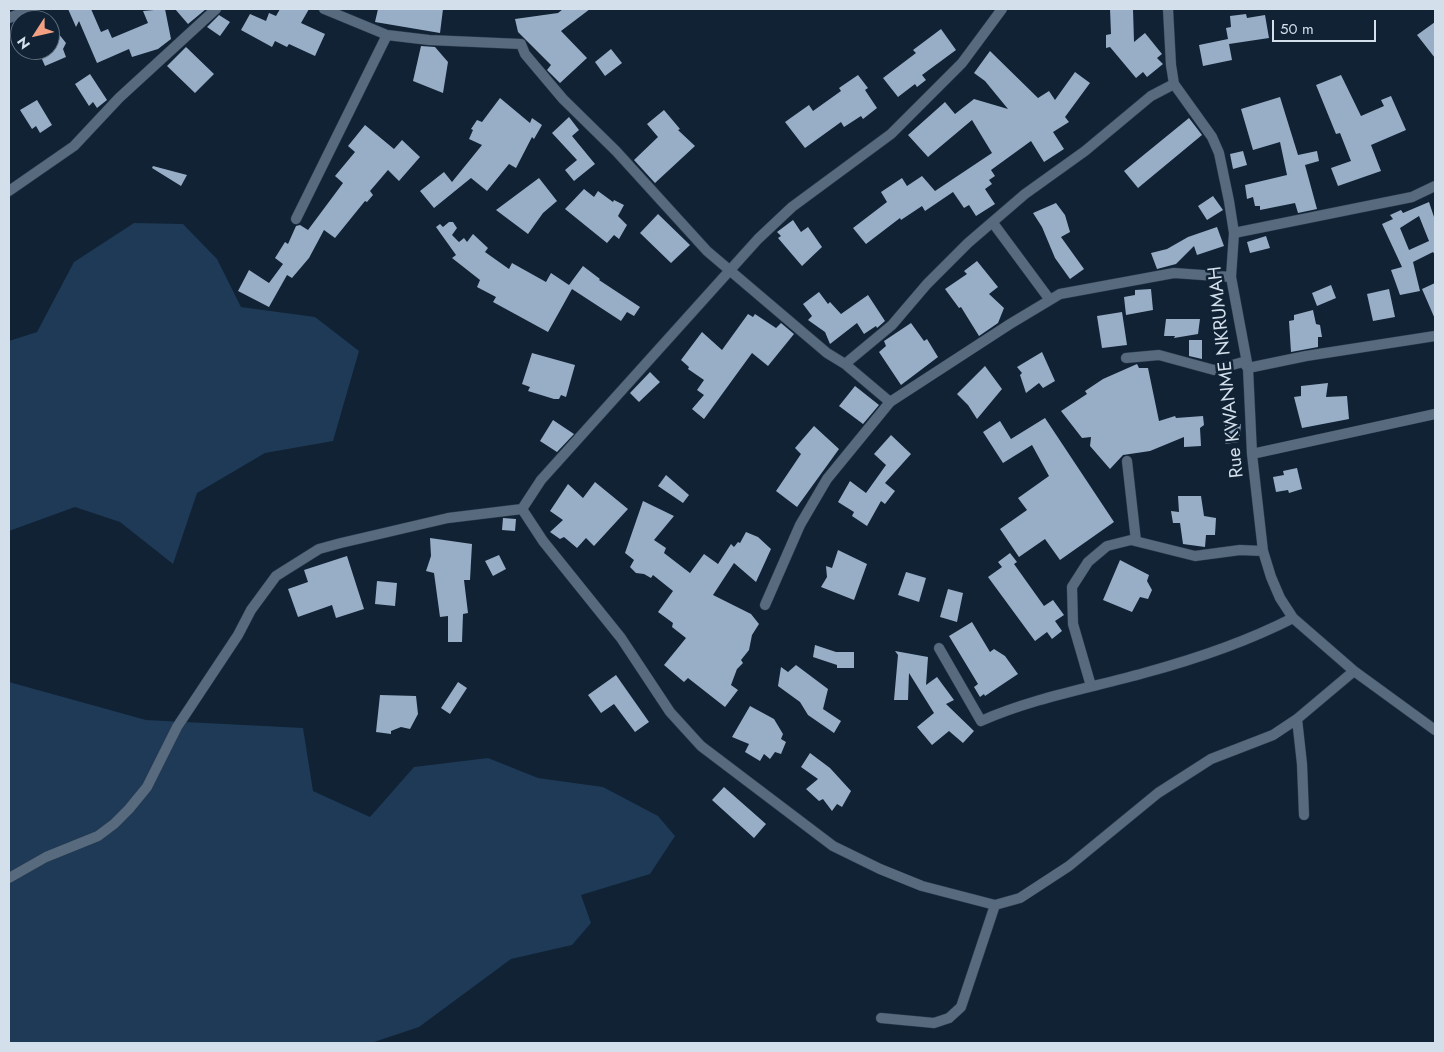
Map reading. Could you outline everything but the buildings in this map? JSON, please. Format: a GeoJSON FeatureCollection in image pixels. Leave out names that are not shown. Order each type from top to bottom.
{"type":"FeatureCollection","features":[{"type":"Feature","properties":{"kind":"street"},"geometry":{"type":"LineString","coordinates":[[9,18],[32,9]]}},
{"type":"Feature","properties":{"kind":"street"},"geometry":{"type":"LineString","coordinates":[[9,190],[74,146],[119,98],[216,9]]}},
{"type":"Feature","properties":{"kind":"street"},"geometry":{"type":"LineString","coordinates":[[324,9],[388,34],[429,40],[521,44],[525,54],[563,99],[616,151],[707,251],[728,271],[827,353],[845,364],[890,402]]}},
{"type":"Feature","properties":{"kind":"street"},"geometry":{"type":"LineString","coordinates":[[9,878],[46,857],[98,836],[129,809],[147,787],[176,727],[238,635],[251,610],[276,576],[319,549],[341,543],[448,518],[522,509],[541,480],[758,239],[792,207],[891,134],[962,63],[1002,9]]}},
{"type":"Feature","properties":{"kind":"street","name":"Rue KWANME NKRUMAH"},"geometry":{"type":"LineString","coordinates":[[1168,9],[1174,84],[1202,122],[1219,153],[1234,233],[1231,277],[1248,368],[1252,454],[1263,551],[1280,598],[1294,618],[1354,671],[1435,730]]}},
{"type":"Feature","properties":{"kind":"street"},"geometry":{"type":"LineString","coordinates":[[296,219],[388,34]]}},
{"type":"Feature","properties":{"kind":"street"},"geometry":{"type":"LineString","coordinates":[[845,364],[892,325],[927,284],[968,243],[1026,194],[1085,151],[1151,96],[1174,84]]}},
{"type":"Feature","properties":{"kind":"street"},"geometry":{"type":"LineString","coordinates":[[1234,233],[1412,197],[1435,186]]}},
{"type":"Feature","properties":{"kind":"street"},"geometry":{"type":"LineString","coordinates":[[993,223],[1050,300]]}},
{"type":"Feature","properties":{"kind":"street"},"geometry":{"type":"LineString","coordinates":[[765,605],[800,525],[827,478],[890,402],[1060,294],[1174,273],[1231,277]]}},
{"type":"Feature","properties":{"kind":"street"},"geometry":{"type":"LineString","coordinates":[[1126,358],[1159,355],[1206,370],[1223,369],[1243,362],[1248,368],[1306,356],[1435,336]]}},
{"type":"Feature","properties":{"kind":"street"},"geometry":{"type":"LineString","coordinates":[[1252,454],[1435,414]]}},
{"type":"Feature","properties":{"kind":"street"},"geometry":{"type":"LineString","coordinates":[[1127,461],[1136,541]]}},
{"type":"Feature","properties":{"kind":"street"},"geometry":{"type":"LineString","coordinates":[[522,509],[543,542],[621,638],[670,712],[701,746],[834,846],[880,869],[922,886],[995,905],[1020,898],[1069,866],[1158,793],[1211,759],[1262,740],[1297,719],[1354,671]]}},
{"type":"Feature","properties":{"kind":"street"},"geometry":{"type":"LineString","coordinates":[[1091,686],[1073,624],[1072,587],[1088,562],[1107,546],[1131,540],[1196,556],[1240,550],[1263,551]]}},
{"type":"Feature","properties":{"kind":"street"},"geometry":{"type":"LineString","coordinates":[[939,648],[981,720],[1015,706],[1144,673],[1210,653],[1255,636],[1294,618]]}},
{"type":"Feature","properties":{"kind":"street"},"geometry":{"type":"LineString","coordinates":[[1297,719],[1302,764],[1304,815]]}},
{"type":"Feature","properties":{"kind":"street"},"geometry":{"type":"LineString","coordinates":[[881,1018],[934,1023],[949,1018],[961,1007],[995,905]]}},
{"type":"Feature","properties":{"kind":"shaded area"},"geometry":{"type":"Polygon","coordinates":[[[134,223],[183,224],[217,259],[241,307],[315,317],[359,351],[333,441],[265,453],[197,493],[173,564],[120,522],[75,507],[9,531],[9,341],[37,332],[74,262],[134,223]]]}},
{"type":"Feature","properties":{"kind":"shaded area"},"geometry":{"type":"Polygon","coordinates":[[[9,682],[146,720],[303,728],[313,791],[370,817],[414,767],[488,758],[538,778],[603,787],[658,816],[675,836],[650,874],[581,895],[591,923],[572,945],[511,959],[419,1027],[371,1043],[9,1043],[9,682]]]}}]}
